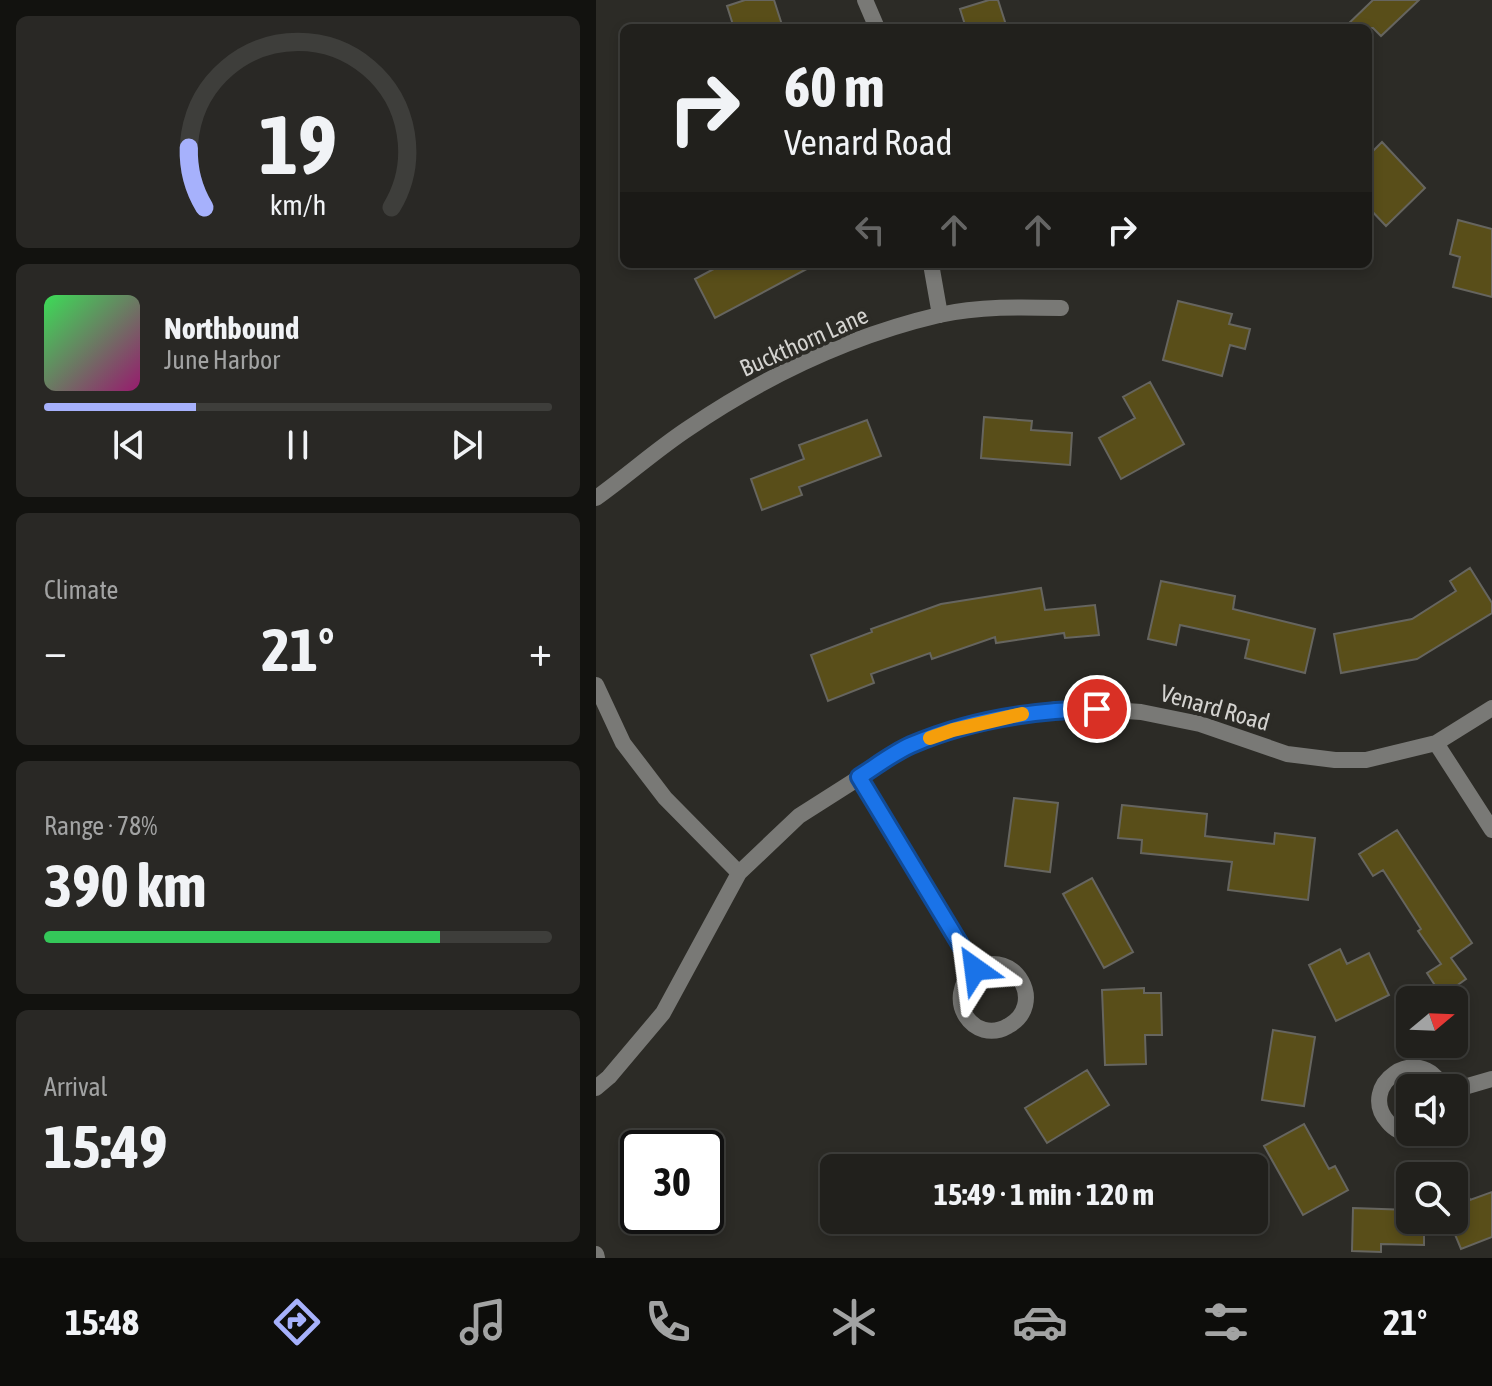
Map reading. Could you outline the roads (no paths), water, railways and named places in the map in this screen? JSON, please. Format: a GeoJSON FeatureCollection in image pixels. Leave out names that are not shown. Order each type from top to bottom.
{"type":"FeatureCollection","features":[{"type":"Feature","properties":{"kind":"street"},"geometry":{"type":"LineString","coordinates":[[865,0],[875,24]]}},
{"type":"Feature","properties":{"kind":"street"},"geometry":{"type":"LineString","coordinates":[[932,268],[940,315]]}},
{"type":"Feature","properties":{"kind":"street","name":"Buckthorn Lane"},"geometry":{"type":"LineString","coordinates":[[596,498],[687,429],[770,379],[821,355],[940,315],[982,309],[1061,308]]}},
{"type":"Feature","properties":{"kind":"street"},"geometry":{"type":"LineString","coordinates":[[596,685],[623,743],[665,798],[739,873]]}},
{"type":"Feature","properties":{"kind":"street","name":"Venard Road"},"geometry":{"type":"LineString","coordinates":[[596,1088],[663,1013],[739,873],[799,816],[909,746],[953,730],[1009,716],[1059,709],[1097,709],[1141,712],[1200,724],[1287,754],[1366,760],[1436,743],[1492,708]]}},
{"type":"Feature","properties":{"kind":"street"},"geometry":{"type":"LineString","coordinates":[[1436,743],[1492,830]]}},
{"type":"Feature","properties":{"kind":"street"},"geometry":{"type":"LineString","coordinates":[[859,777],[975,969]]}},
{"type":"Feature","properties":{"kind":"street"},"geometry":{"type":"LineString","coordinates":[[996,964],[1008,967],[1018,976],[1025,988],[1025,1005],[1011,1025],[988,1030],[975,1025],[965,1015],[960,1001],[961,988],[975,969],[996,964]]}},
{"type":"Feature","properties":{"kind":"street"},"geometry":{"type":"LineString","coordinates":[[1396,1129],[1381,1109],[1380,1095],[1385,1082],[1393,1074],[1414,1067],[1433,1074]]}},
{"type":"Feature","properties":{"kind":"street"},"geometry":{"type":"LineString","coordinates":[[1468,1086],[1492,1079]]}}]}
